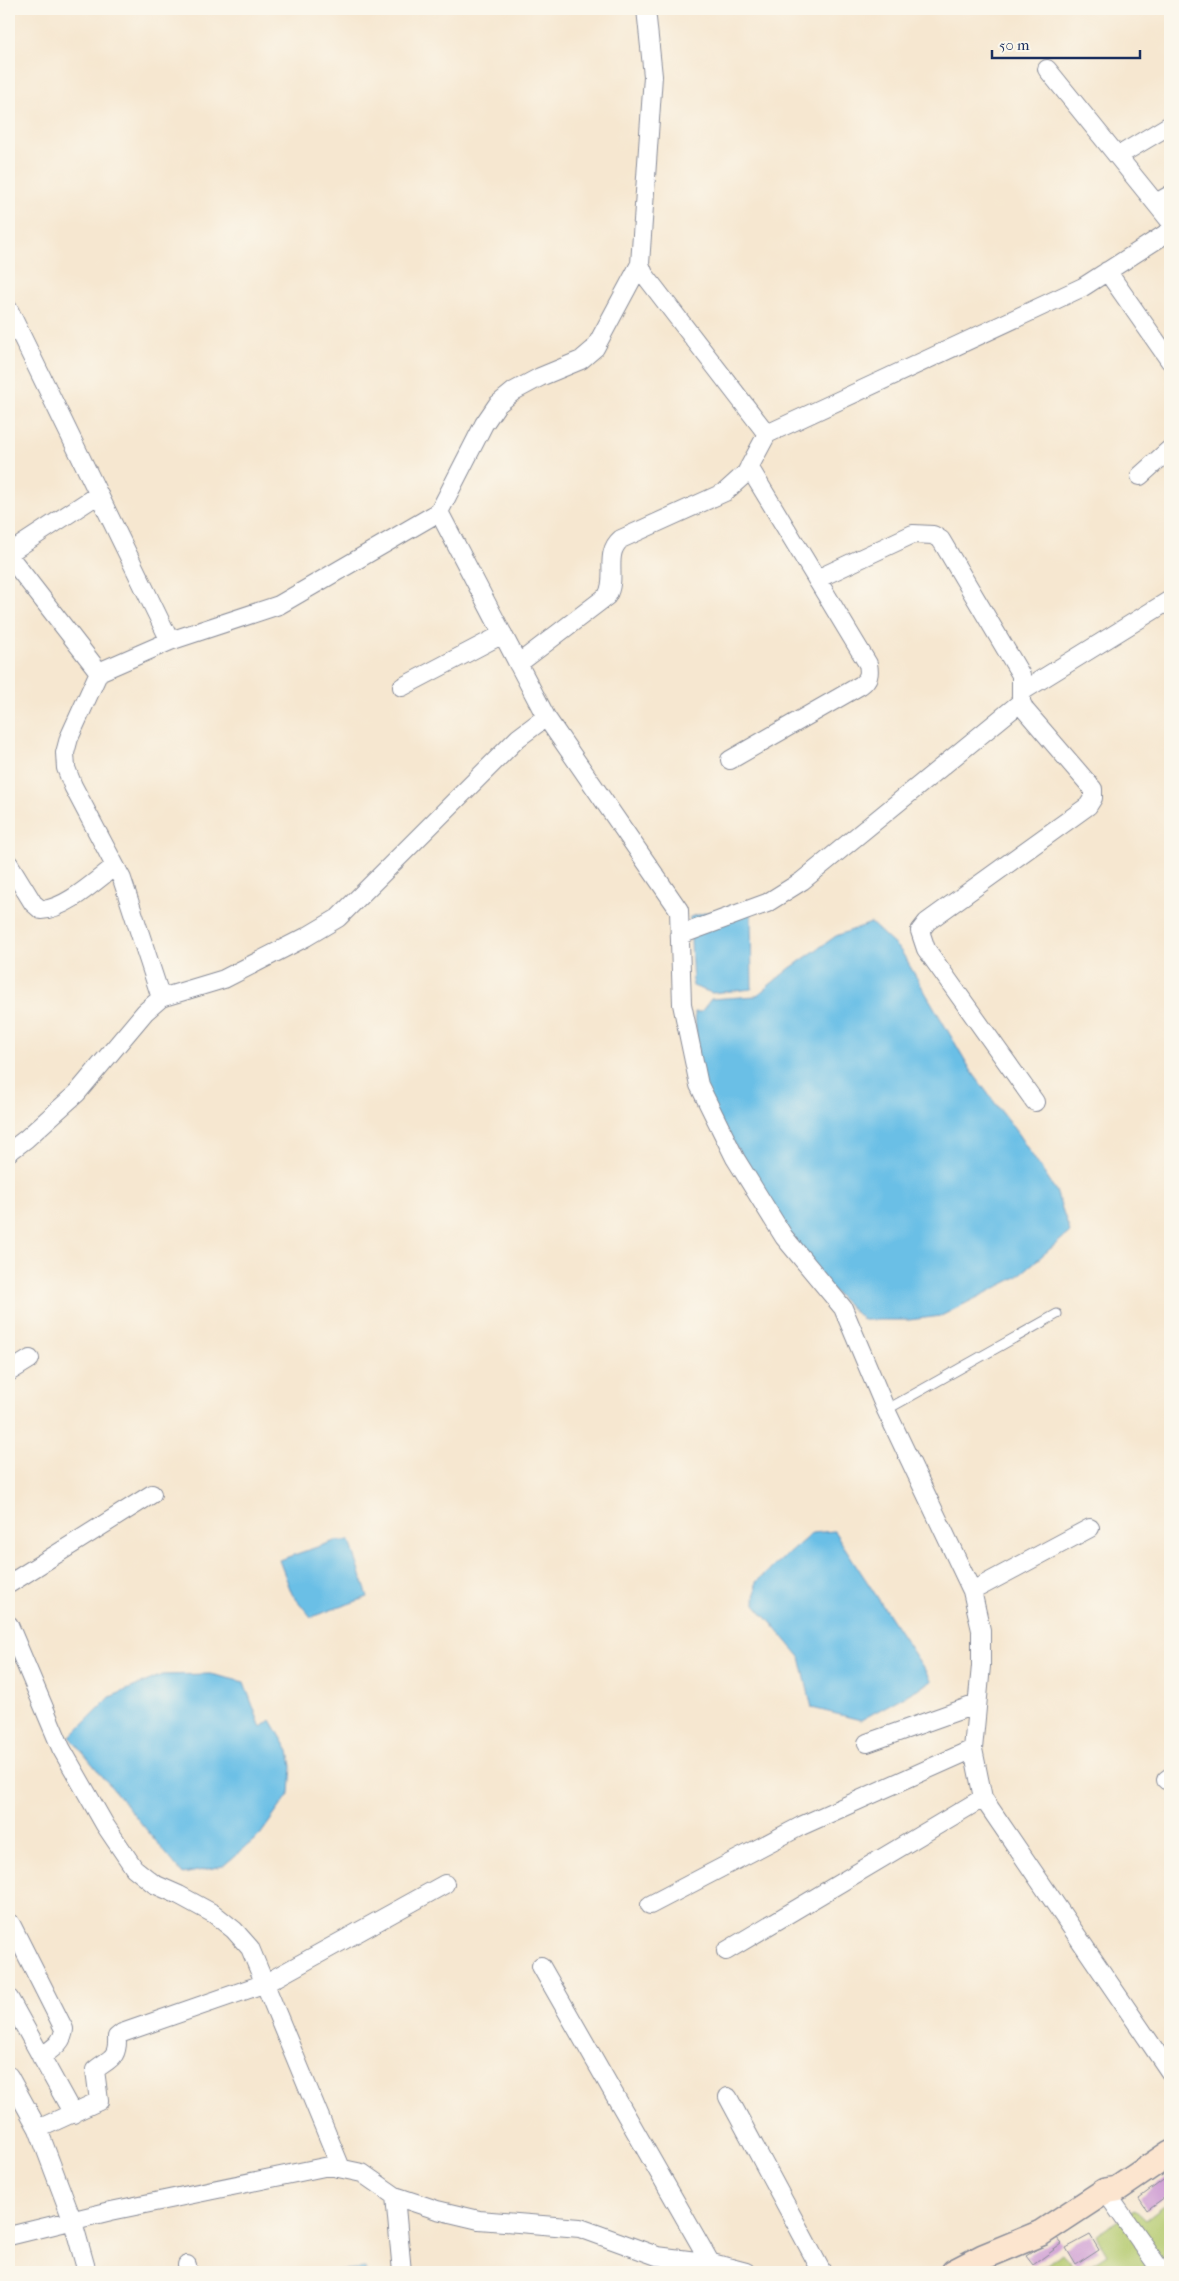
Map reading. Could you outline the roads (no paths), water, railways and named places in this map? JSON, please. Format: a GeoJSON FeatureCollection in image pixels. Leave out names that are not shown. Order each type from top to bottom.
{"type":"FeatureCollection","features":[{"type":"Feature","properties":{"kind":"street"},"geometry":{"type":"LineString","coordinates":[[161,998],[127,891],[73,786],[66,768],[65,753],[69,738],[99,672],[170,641],[279,605],[439,512],[484,424],[497,405],[514,391],[540,377],[580,360],[595,348],[640,264],[653,76],[646,9]]}},
{"type":"Feature","properties":{"kind":"street"},"geometry":{"type":"LineString","coordinates":[[1047,69],[1118,156],[1163,199],[1170,221]]}},
{"type":"Feature","properties":{"kind":"street"},"geometry":{"type":"LineString","coordinates":[[1118,156],[1170,125]]}},
{"type":"Feature","properties":{"kind":"street"},"geometry":{"type":"LineString","coordinates":[[518,664],[607,596],[611,589],[611,556],[614,545],[621,539],[726,492],[736,484],[749,466],[767,434],[1070,293],[1170,231]]}},
{"type":"Feature","properties":{"kind":"street"},"geometry":{"type":"LineString","coordinates":[[640,264],[644,274],[767,434]]}},
{"type":"Feature","properties":{"kind":"street"},"geometry":{"type":"LineString","coordinates":[[1107,271],[1170,361]]}},
{"type":"Feature","properties":{"kind":"street"},"geometry":{"type":"LineString","coordinates":[[9,310],[170,641]]}},
{"type":"Feature","properties":{"kind":"street"},"geometry":{"type":"LineString","coordinates":[[1140,476],[1170,449]]}},
{"type":"Feature","properties":{"kind":"street"},"geometry":{"type":"LineString","coordinates":[[730,760],[861,685],[867,680],[870,673],[868,664],[749,466]]}},
{"type":"Feature","properties":{"kind":"street"},"geometry":{"type":"LineString","coordinates":[[99,494],[9,554],[99,672]]}},
{"type":"Feature","properties":{"kind":"street"},"geometry":{"type":"LineString","coordinates":[[439,512],[546,717],[679,910],[682,1004],[699,1085],[735,1158],[784,1237],[843,1308],[886,1410],[972,1591],[981,1630],[981,1666],[972,1749],[983,1798],[1170,2072]]}},
{"type":"Feature","properties":{"kind":"street"},"geometry":{"type":"LineString","coordinates":[[817,579],[913,534],[933,535],[940,540],[1021,675],[1021,697],[1025,710],[1093,789],[1093,798],[1088,806],[927,922],[920,931],[926,949],[1034,1102]]}},
{"type":"Feature","properties":{"kind":"street"},"geometry":{"type":"LineString","coordinates":[[680,935],[766,903],[802,881],[1021,697],[1170,600]]}},
{"type":"Feature","properties":{"kind":"street"},"geometry":{"type":"LineString","coordinates":[[402,687],[502,634]]}},
{"type":"Feature","properties":{"kind":"street"},"geometry":{"type":"LineString","coordinates":[[9,1152],[78,1093],[145,1012],[161,998],[224,979],[306,937],[338,918],[518,738],[546,717]]}},
{"type":"Feature","properties":{"kind":"street"},"geometry":{"type":"LineString","coordinates":[[9,864],[33,903],[41,910],[62,905],[115,866]]}},
{"type":"Feature","properties":{"kind":"street"},"geometry":{"type":"LineString","coordinates":[[9,1372],[30,1359]]}},
{"type":"Feature","properties":{"kind":"street"},"geometry":{"type":"LineString","coordinates":[[9,1584],[152,1494]]}},
{"type":"Feature","properties":{"kind":"street"},"geometry":{"type":"LineString","coordinates":[[972,1591],[1090,1528]]}},
{"type":"Feature","properties":{"kind":"street"},"geometry":{"type":"LineString","coordinates":[[9,1625],[60,1748],[104,1826],[134,1868],[154,1884],[214,1914],[234,1930],[250,1948],[341,2168]]}},
{"type":"Feature","properties":{"kind":"street"},"geometry":{"type":"LineString","coordinates":[[867,1743],[977,1704]]}},
{"type":"Feature","properties":{"kind":"street"},"geometry":{"type":"LineString","coordinates":[[650,1906],[801,1826],[972,1749]]}},
{"type":"Feature","properties":{"kind":"street"},"geometry":{"type":"LineString","coordinates":[[726,1951],[983,1798]]}},
{"type":"Feature","properties":{"kind":"street"},"geometry":{"type":"LineString","coordinates":[[38,2129],[99,2101],[95,2070],[113,2058],[117,2052],[117,2037],[122,2033],[266,1983],[444,1884]]}},
{"type":"Feature","properties":{"kind":"street"},"geometry":{"type":"LineString","coordinates":[[11,1924],[64,2029],[63,2038],[41,2057]]}},
{"type":"Feature","properties":{"kind":"street"},"geometry":{"type":"LineString","coordinates":[[541,1966],[714,2268]]}},
{"type":"Feature","properties":{"kind":"street"},"geometry":{"type":"LineString","coordinates":[[9,1998],[73,2114]]}},
{"type":"Feature","properties":{"kind":"street"},"geometry":{"type":"LineString","coordinates":[[9,2076],[38,2129],[73,2222],[87,2272]]}},
{"type":"Feature","properties":{"kind":"street"},"geometry":{"type":"LineString","coordinates":[[728,2097],[822,2272]]}},
{"type":"Feature","properties":{"kind":"street"},"geometry":{"type":"LineString","coordinates":[[954,2272],[983,2257],[1040,2233],[1105,2191],[1117,2189],[1170,2153]]}},
{"type":"Feature","properties":{"kind":"street"},"geometry":{"type":"LineString","coordinates":[[9,2236],[73,2222],[111,2211],[329,2166],[362,2173],[395,2196],[480,2220],[580,2228],[657,2256],[714,2268],[746,2272]]}},
{"type":"Feature","properties":{"kind":"street"},"geometry":{"type":"LineString","coordinates":[[1105,2191],[1162,2272]]}},
{"type":"Feature","properties":{"kind":"street"},"geometry":{"type":"LineString","coordinates":[[395,2196],[402,2272]]}},
{"type":"Feature","properties":{"kind":"lane"},"geometry":{"type":"LineString","coordinates":[[886,1410],[1057,1314]]}},
{"type":"Feature","properties":{"kind":"water"},"geometry":{"type":"Polygon","coordinates":[[[730,906],[751,914],[752,989],[712,993],[693,986],[690,917],[730,906]]]}},
{"type":"Feature","properties":{"kind":"water"},"geometry":{"type":"Polygon","coordinates":[[[871,923],[901,951],[972,1072],[1018,1134],[1056,1191],[1070,1232],[1017,1277],[941,1316],[909,1320],[863,1320],[806,1264],[699,1085],[695,1012],[701,1012],[711,999],[756,996],[789,969],[836,936],[871,923]]]}},
{"type":"Feature","properties":{"kind":"water"},"geometry":{"type":"Polygon","coordinates":[[[834,1531],[932,1681],[861,1720],[812,1708],[800,1657],[755,1604],[756,1582],[812,1533],[834,1531]]]}},
{"type":"Feature","properties":{"kind":"water"},"geometry":{"type":"Polygon","coordinates":[[[335,1541],[350,1541],[368,1597],[311,1617],[292,1594],[279,1560],[335,1541]]]}},
{"type":"Feature","properties":{"kind":"water"},"geometry":{"type":"Polygon","coordinates":[[[210,1674],[244,1682],[261,1728],[271,1720],[289,1751],[292,1766],[290,1793],[260,1835],[223,1866],[183,1874],[70,1737],[110,1697],[162,1675],[210,1674]]]}},
{"type":"Feature","properties":{"kind":"water"},"geometry":{"type":"Polygon","coordinates":[[[365,2268],[366,2272],[320,2272],[365,2268]]]}}]}
